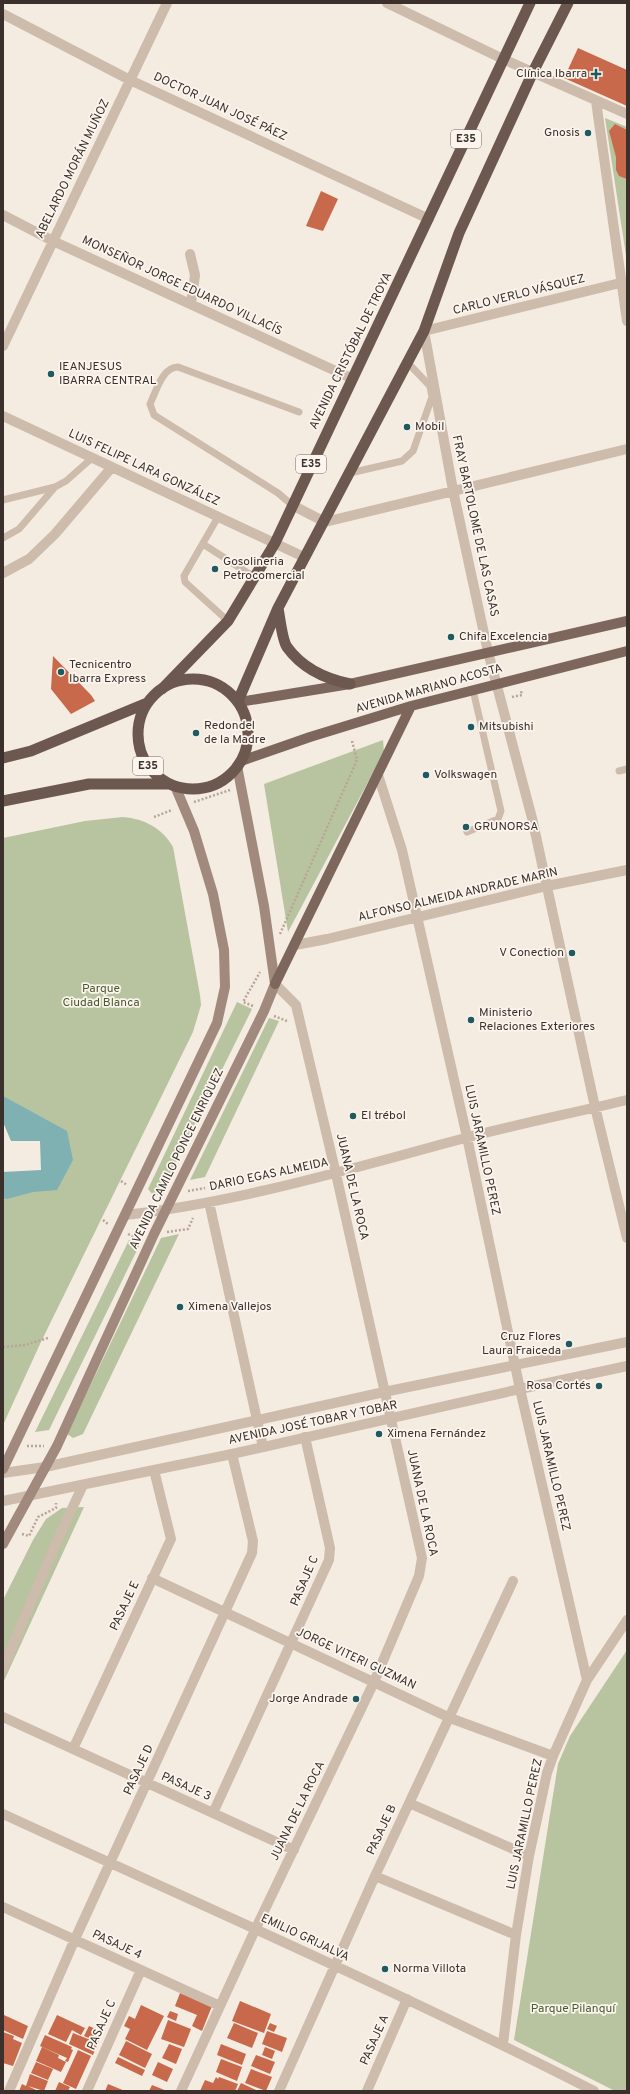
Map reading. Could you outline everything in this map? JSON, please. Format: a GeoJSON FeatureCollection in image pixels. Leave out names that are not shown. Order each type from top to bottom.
{"type":"FeatureCollection","features":[{"type":"Feature","properties":{"kind":"highway","name":"AVENIDA CRISTÓBAL DE TROYA"},"geometry":{"type":"LineString","coordinates":[[162,689],[228,621],[275,543],[351,378],[429,219],[530,3]]}},
{"type":"Feature","properties":{"kind":"highway","name":"E35"},"geometry":{"type":"LineString","coordinates":[[3,758],[32,751],[147,703],[162,689],[176,683],[191,680],[206,681],[220,687],[239,702],[278,608],[304,557],[325,522],[424,331],[459,233],[533,72],[568,3]]}},
{"type":"Feature","properties":{"kind":"highway"},"geometry":{"type":"LineString","coordinates":[[278,608],[287,646],[308,668],[329,679],[350,684]]}},
{"type":"Feature","properties":{"kind":"highway"},"geometry":{"type":"LineString","coordinates":[[239,702],[246,720],[248,734],[246,748],[239,764]]}},
{"type":"Feature","properties":{"kind":"highway","name":"E35"},"geometry":{"type":"LineString","coordinates":[[147,703],[140,718],[138,733],[140,749],[146,763],[157,776],[172,785]]}},
{"type":"Feature","properties":{"kind":"highway","name":"E35"},"geometry":{"type":"LineString","coordinates":[[3,802],[89,784],[172,785],[198,789],[210,786],[225,778],[239,764]]}},
{"type":"Feature","properties":{"kind":"main road","name":"AVENIDA MARIANO ACOSTA"},"geometry":{"type":"LineString","coordinates":[[239,702],[350,684],[627,621]]}},
{"type":"Feature","properties":{"kind":"main road","name":"AVENIDA MARIANO ACOSTA"},"geometry":{"type":"LineString","coordinates":[[239,764],[310,737],[411,706],[495,683],[627,651]]}},
{"type":"Feature","properties":{"kind":"main road"},"geometry":{"type":"LineString","coordinates":[[275,984],[411,706]]}},
{"type":"Feature","properties":{"kind":"main road"},"geometry":{"type":"LineString","coordinates":[[239,764],[275,984]]}},
{"type":"Feature","properties":{"kind":"main road","name":"AVENIDA CAMILO PONCE ENRIQUEZ"},"geometry":{"type":"LineString","coordinates":[[3,1469],[217,1024],[225,987],[224,950],[212,894],[194,831],[172,785]]}},
{"type":"Feature","properties":{"kind":"main road","name":"AVENIDA CAMILO PONCE ENRIQUEZ"},"geometry":{"type":"LineString","coordinates":[[3,1544],[28,1496],[57,1446],[154,1234],[264,1011],[275,984]]}},
{"type":"Feature","properties":{"kind":"street","name":"ABELARDO MORÁN MUÑOZ"},"geometry":{"type":"LineString","coordinates":[[3,346],[167,3]]}},
{"type":"Feature","properties":{"kind":"street"},"geometry":{"type":"LineString","coordinates":[[387,3],[503,59],[627,114]]}},
{"type":"Feature","properties":{"kind":"street","name":"DOCTOR JUAN JOSÉ PÁEZ"},"geometry":{"type":"LineString","coordinates":[[3,14],[130,80],[429,219]]}},
{"type":"Feature","properties":{"kind":"street"},"geometry":{"type":"LineString","coordinates":[[596,101],[620,283],[627,321]]}},
{"type":"Feature","properties":{"kind":"street","name":"MONSEÑOR JORGE EDUARDO VILLACÍS"},"geometry":{"type":"LineString","coordinates":[[3,215],[53,241],[351,378]]}},
{"type":"Feature","properties":{"kind":"street"},"geometry":{"type":"LineString","coordinates":[[190,254],[195,275],[191,304]]}},
{"type":"Feature","properties":{"kind":"street","name":"CARLO VERLO VÁSQUEZ"},"geometry":{"type":"LineString","coordinates":[[424,331],[620,283]]}},
{"type":"Feature","properties":{"kind":"street","name":"FRAY BARTOLOME DE LAS CASAS"},"geometry":{"type":"LineString","coordinates":[[424,331],[453,490],[488,652],[532,818],[595,1107],[627,1238]]}},
{"type":"Feature","properties":{"kind":"street","name":"LUIS FELIPE LARA GONZÁLEZ"},"geometry":{"type":"LineString","coordinates":[[3,416],[304,557]]}},
{"type":"Feature","properties":{"kind":"street"},"geometry":{"type":"LineString","coordinates":[[292,504],[325,522],[627,449]]}},
{"type":"Feature","properties":{"kind":"street"},"geometry":{"type":"LineString","coordinates":[[3,573],[29,559],[55,534],[112,467]]}},
{"type":"Feature","properties":{"kind":"street","name":"LUIS JARAMILLO PEREZ"},"geometry":{"type":"LineString","coordinates":[[378,775],[402,850],[467,1137],[520,1389],[587,1680],[553,1756],[529,1856],[516,1935],[503,2044]]}},
{"type":"Feature","properties":{"kind":"street","name":"ALFONSO ALMEIDA ANDRADE MARIN"},"geometry":{"type":"LineString","coordinates":[[295,945],[547,886],[627,870]]}},
{"type":"Feature","properties":{"kind":"street","name":"JUANA DE LA ROCA"},"geometry":{"type":"LineString","coordinates":[[181,2091],[255,1930],[374,1682],[420,1576],[422,1558],[336,1174],[296,1005],[275,984]]}},
{"type":"Feature","properties":{"kind":"street","name":"DARIO EGAS ALMEIDA"},"geometry":{"type":"LineString","coordinates":[[125,1215],[167,1210],[209,1202],[336,1174],[467,1137],[627,1100]]}},
{"type":"Feature","properties":{"kind":"street"},"geometry":{"type":"LineString","coordinates":[[209,1202],[255,1420],[263,1446]]}},
{"type":"Feature","properties":{"kind":"street","name":"AVENIDA JOSÉ TOBAR Y TOBAR"},"geometry":{"type":"LineString","coordinates":[[3,1473],[45,1467],[384,1392],[627,1342]]}},
{"type":"Feature","properties":{"kind":"street","name":"AVENIDA JOSÉ TOBAR Y TOBAR"},"geometry":{"type":"LineString","coordinates":[[3,1501],[232,1454],[627,1366]]}},
{"type":"Feature","properties":{"kind":"street","name":"PASAJE C"},"geometry":{"type":"LineString","coordinates":[[213,1813],[329,1560],[330,1548],[305,1437]]}},
{"type":"Feature","properties":{"kind":"street","name":"PASAJE D"},"geometry":{"type":"LineString","coordinates":[[9,2091],[75,1939],[111,1864],[252,1553],[253,1541],[232,1454]]}},
{"type":"Feature","properties":{"kind":"street","name":"PASAJE E"},"geometry":{"type":"LineString","coordinates":[[73,1750],[171,1539],[154,1470]]}},
{"type":"Feature","properties":{"kind":"street"},"geometry":{"type":"LineString","coordinates":[[3,1668],[57,1541],[83,1485]]}},
{"type":"Feature","properties":{"kind":"street","name":"JORGE VITERI GUZMAN"},"geometry":{"type":"LineString","coordinates":[[152,1578],[450,1718],[553,1756]]}},
{"type":"Feature","properties":{"kind":"street","name":"PASAJE B"},"geometry":{"type":"LineString","coordinates":[[279,2091],[375,1876],[513,1581]]}},
{"type":"Feature","properties":{"kind":"street"},"geometry":{"type":"LineString","coordinates":[[587,1680],[627,1620]]}},
{"type":"Feature","properties":{"kind":"street","name":"PASAJE 3"},"geometry":{"type":"LineString","coordinates":[[3,1717],[294,1850]]}},
{"type":"Feature","properties":{"kind":"street"},"geometry":{"type":"LineString","coordinates":[[409,1803],[529,1856]]}},
{"type":"Feature","properties":{"kind":"street","name":"EMILIO GRIJALVA"},"geometry":{"type":"LineString","coordinates":[[3,1814],[407,1999],[503,2044],[594,2091]]}},
{"type":"Feature","properties":{"kind":"street"},"geometry":{"type":"LineString","coordinates":[[375,1876],[516,1935]]}},
{"type":"Feature","properties":{"kind":"street","name":"PASAJE 4"},"geometry":{"type":"LineString","coordinates":[[3,1907],[220,2006]]}},
{"type":"Feature","properties":{"kind":"street","name":"PASAJE C"},"geometry":{"type":"LineString","coordinates":[[87,2091],[141,1970]]}},
{"type":"Feature","properties":{"kind":"street","name":"PASAJE A"},"geometry":{"type":"LineString","coordinates":[[367,2091],[407,1999]]}},
{"type":"Feature","properties":{"kind":"lane"},"geometry":{"type":"LineString","coordinates":[[350,473],[402,461],[413,451],[432,397],[430,386],[408,363]]}},
{"type":"Feature","properties":{"kind":"lane"},"geometry":{"type":"LineString","coordinates":[[292,504],[278,493],[154,415],[150,404],[167,370],[172,367],[178,367],[299,412]]}},
{"type":"Feature","properties":{"kind":"lane"},"geometry":{"type":"LineString","coordinates":[[3,538],[19,529],[55,487],[66,480],[92,458]]}},
{"type":"Feature","properties":{"kind":"lane"},"geometry":{"type":"LineString","coordinates":[[3,500],[55,487]]}},
{"type":"Feature","properties":{"kind":"lane"},"geometry":{"type":"LineString","coordinates":[[218,517],[184,576],[185,582],[228,621]]}},
{"type":"Feature","properties":{"kind":"lane"},"geometry":{"type":"LineString","coordinates":[[203,544],[254,577]]}},
{"type":"Feature","properties":{"kind":"lane"},"geometry":{"type":"LineString","coordinates":[[467,832],[498,819],[501,811],[473,690]]}},
{"type":"Feature","properties":{"kind":"lane"},"geometry":{"type":"LineString","coordinates":[[619,771],[627,769]]}},
{"type":"Feature","properties":{"kind":"path"},"geometry":{"type":"LineString","coordinates":[[291,912],[357,760],[352,741]]}},
{"type":"Feature","properties":{"kind":"path"},"geometry":{"type":"LineString","coordinates":[[154,817],[242,785]]}},
{"type":"Feature","properties":{"kind":"path"},"geometry":{"type":"LineString","coordinates":[[3,1347],[26,1345],[48,1338]]}},
{"type":"Feature","properties":{"kind":"path"},"geometry":{"type":"LineString","coordinates":[[15,1446],[57,1446]]}},
{"type":"Feature","properties":{"kind":"green space"},"geometry":{"type":"Polygon","coordinates":[[[605,118],[627,127],[627,262],[605,118]]]}},
{"type":"Feature","properties":{"kind":"green space"},"geometry":{"type":"Polygon","coordinates":[[[383,740],[384,752],[288,932],[264,784],[383,740]]]}},
{"type":"Feature","properties":{"kind":"green space","name":"Parque Ciudad Blanca"},"geometry":{"type":"Polygon","coordinates":[[[123,817],[146,822],[164,835],[173,847],[201,1005],[193,1032],[40,1344],[3,1425],[3,838],[85,821],[123,817]]]}},
{"type":"Feature","properties":{"kind":"green space"},"geometry":{"type":"Polygon","coordinates":[[[237,1002],[252,1009],[160,1195],[153,1195],[148,1189],[237,1002]]]}},
{"type":"Feature","properties":{"kind":"green space"},"geometry":{"type":"Polygon","coordinates":[[[269,1018],[279,1021],[205,1177],[190,1180],[269,1018]]]}},
{"type":"Feature","properties":{"kind":"green space"},"geometry":{"type":"Polygon","coordinates":[[[179,1234],[83,1434],[73,1438],[67,1434],[161,1238],[179,1234]]]}},
{"type":"Feature","properties":{"kind":"green space"},"geometry":{"type":"Polygon","coordinates":[[[129,1240],[141,1242],[49,1430],[35,1432],[129,1240]]]}},
{"type":"Feature","properties":{"kind":"green space"},"geometry":{"type":"Polygon","coordinates":[[[84,1507],[3,1683],[3,1600],[33,1540],[46,1519],[62,1508],[84,1507]]]}},
{"type":"Feature","properties":{"kind":"green space","name":"Parque Pilanquí"},"geometry":{"type":"Polygon","coordinates":[[[627,1650],[627,2091],[615,2091],[514,2040],[558,1764],[570,1736],[627,1650]]]}},
{"type":"Feature","properties":{"kind":"water"},"geometry":{"type":"Polygon","coordinates":[[[3,1096],[67,1131],[73,1160],[57,1190],[33,1192],[7,1199],[3,1198],[3,1096]]]}},
{"type":"Feature","properties":{"kind":"pier"},"geometry":{"type":"Polygon","coordinates":[[[3,1122],[11,1141],[40,1141],[41,1170],[3,1172],[3,1122]]]}},
{"type":"Feature","properties":{"kind":"building","name":"Clínica Ibarra"},"geometry":{"type":"Polygon","coordinates":[[[578,48],[627,70],[627,106],[564,78],[578,48]]]}},
{"type":"Feature","properties":{"kind":"building"},"geometry":{"type":"Polygon","coordinates":[[[615,124],[627,130],[627,179],[619,176],[616,170],[616,157],[609,131],[615,124]]]}},
{"type":"Feature","properties":{"kind":"building"},"geometry":{"type":"Polygon","coordinates":[[[321,191],[338,199],[323,231],[306,226],[321,191]]]}},
{"type":"Feature","properties":{"kind":"building","name":"Tecnicentro Ibarra Express"},"geometry":{"type":"Polygon","coordinates":[[[53,656],[95,701],[71,714],[51,689],[53,656]]]}},
{"type":"Feature","properties":{"kind":"building"},"geometry":{"type":"Polygon","coordinates":[[[180,1993],[212,2006],[202,2031],[192,2026],[197,2015],[175,2006],[180,1993]]]}},
{"type":"Feature","properties":{"kind":"building"},"geometry":{"type":"Polygon","coordinates":[[[240,2001],[271,2014],[264,2033],[232,2021],[240,2001]]]}},
{"type":"Feature","properties":{"kind":"building"},"geometry":{"type":"Polygon","coordinates":[[[141,2005],[164,2016],[147,2050],[125,2039],[130,2029],[124,2026],[129,2016],[135,2019],[141,2005]]]}},
{"type":"Feature","properties":{"kind":"building"},"geometry":{"type":"Polygon","coordinates":[[[170,2011],[178,2014],[176,2021],[167,2017],[170,2011]]]}},
{"type":"Feature","properties":{"kind":"building"},"geometry":{"type":"Polygon","coordinates":[[[4,2015],[28,2026],[23,2039],[3,2030],[4,2015]]]}},
{"type":"Feature","properties":{"kind":"building"},"geometry":{"type":"Polygon","coordinates":[[[57,2015],[85,2028],[81,2035],[72,2030],[66,2042],[48,2034],[57,2015]]]}},
{"type":"Feature","properties":{"kind":"building"},"geometry":{"type":"Polygon","coordinates":[[[168,2020],[191,2029],[184,2047],[161,2039],[168,2020]]]}},
{"type":"Feature","properties":{"kind":"building"},"geometry":{"type":"Polygon","coordinates":[[[234,2023],[258,2033],[252,2048],[227,2038],[234,2023]]]}},
{"type":"Feature","properties":{"kind":"building"},"geometry":{"type":"Polygon","coordinates":[[[270,2023],[277,2026],[274,2032],[267,2029],[270,2023]]]}},
{"type":"Feature","properties":{"kind":"building"},"geometry":{"type":"Polygon","coordinates":[[[89,2026],[102,2032],[98,2042],[84,2036],[89,2026]]]}},
{"type":"Feature","properties":{"kind":"building"},"geometry":{"type":"Polygon","coordinates":[[[267,2031],[287,2038],[282,2052],[262,2044],[267,2031]]]}},
{"type":"Feature","properties":{"kind":"building"},"geometry":{"type":"Polygon","coordinates":[[[3,2032],[14,2036],[13,2039],[22,2043],[13,2066],[3,2063],[3,2032]]]}},
{"type":"Feature","properties":{"kind":"building"},"geometry":{"type":"Polygon","coordinates":[[[73,2033],[98,2043],[93,2055],[69,2044],[73,2033]]]}},
{"type":"Feature","properties":{"kind":"building"},"geometry":{"type":"Polygon","coordinates":[[[45,2035],[72,2047],[71,2049],[73,2050],[68,2062],[65,2061],[67,2058],[40,2046],[45,2035]]]}},
{"type":"Feature","properties":{"kind":"building"},"geometry":{"type":"Polygon","coordinates":[[[126,2041],[152,2054],[145,2068],[119,2055],[126,2041]]]}},
{"type":"Feature","properties":{"kind":"building"},"geometry":{"type":"Polygon","coordinates":[[[169,2044],[182,2049],[176,2064],[162,2058],[169,2044]]]}},
{"type":"Feature","properties":{"kind":"building"},"geometry":{"type":"Polygon","coordinates":[[[221,2044],[246,2054],[242,2065],[217,2055],[221,2044]]]}},
{"type":"Feature","properties":{"kind":"building"},"geometry":{"type":"Polygon","coordinates":[[[42,2047],[59,2055],[58,2058],[66,2062],[61,2072],[36,2061],[42,2047]]]}},
{"type":"Feature","properties":{"kind":"building"},"geometry":{"type":"Polygon","coordinates":[[[265,2047],[275,2051],[272,2059],[262,2055],[265,2047]]]}},
{"type":"Feature","properties":{"kind":"building"},"geometry":{"type":"Polygon","coordinates":[[[78,2050],[91,2056],[76,2089],[63,2083],[78,2050]]]}},
{"type":"Feature","properties":{"kind":"building"},"geometry":{"type":"Polygon","coordinates":[[[256,2055],[275,2062],[270,2074],[251,2066],[256,2055]]]}},
{"type":"Feature","properties":{"kind":"building"},"geometry":{"type":"Polygon","coordinates":[[[118,2057],[145,2070],[142,2076],[115,2063],[118,2057]]]}},
{"type":"Feature","properties":{"kind":"building"},"geometry":{"type":"Polygon","coordinates":[[[221,2059],[242,2067],[237,2081],[216,2072],[221,2059]]]}},
{"type":"Feature","properties":{"kind":"building"},"geometry":{"type":"Polygon","coordinates":[[[36,2062],[53,2069],[48,2080],[31,2073],[36,2062]]]}},
{"type":"Feature","properties":{"kind":"building"},"geometry":{"type":"Polygon","coordinates":[[[158,2062],[173,2069],[167,2082],[152,2075],[158,2062]]]}},
{"type":"Feature","properties":{"kind":"building"},"geometry":{"type":"Polygon","coordinates":[[[251,2069],[272,2077],[266,2091],[245,2083],[251,2069]]]}},
{"type":"Feature","properties":{"kind":"building"},"geometry":{"type":"Polygon","coordinates":[[[30,2074],[48,2081],[44,2091],[28,2086],[38,2091],[19,2091],[22,2084],[26,2086],[30,2074]]]}},
{"type":"Feature","properties":{"kind":"building"},"geometry":{"type":"Polygon","coordinates":[[[216,2077],[218,2079],[219,2077],[238,2084],[235,2091],[200,2091],[205,2080],[213,2083],[216,2077]]]}},
{"type":"Feature","properties":{"kind":"building"},"geometry":{"type":"Polygon","coordinates":[[[59,2082],[70,2087],[68,2091],[55,2091],[59,2082]]]}},
{"type":"Feature","properties":{"kind":"building"},"geometry":{"type":"Polygon","coordinates":[[[241,2083],[258,2091],[237,2091],[241,2083]]]}},
{"type":"Feature","properties":{"kind":"building"},"geometry":{"type":"Polygon","coordinates":[[[108,2084],[125,2091],[105,2091],[108,2084]]]}},
{"type":"Feature","properties":{"kind":"building"},"geometry":{"type":"Polygon","coordinates":[[[152,2085],[167,2091],[149,2091],[152,2085]]]}},
{"type":"Feature","properties":{"kind":"place","name":"Clínica Ibarra"},"geometry":{"type":"Point","coordinates":[596,74]}},
{"type":"Feature","properties":{"kind":"place","name":"Gnosis"},"geometry":{"type":"Point","coordinates":[588,133]}},
{"type":"Feature","properties":{"kind":"place","name":"IEANJESUS IBARRA CENTRAL"},"geometry":{"type":"Point","coordinates":[51,374]}},
{"type":"Feature","properties":{"kind":"place","name":"Mobil"},"geometry":{"type":"Point","coordinates":[407,427]}},
{"type":"Feature","properties":{"kind":"place","name":"Gosolineria Petrocomercial"},"geometry":{"type":"Point","coordinates":[215,569]}},
{"type":"Feature","properties":{"kind":"place","name":"Chifa Excelencia"},"geometry":{"type":"Point","coordinates":[451,637]}},
{"type":"Feature","properties":{"kind":"place","name":"Tecnicentro Ibarra Express"},"geometry":{"type":"Point","coordinates":[61,672]}},
{"type":"Feature","properties":{"kind":"place","name":"Mitsubishi"},"geometry":{"type":"Point","coordinates":[471,727]}},
{"type":"Feature","properties":{"kind":"place","name":"Redondel de la Madre"},"geometry":{"type":"Point","coordinates":[196,733]}},
{"type":"Feature","properties":{"kind":"place","name":"Volkswagen"},"geometry":{"type":"Point","coordinates":[426,775]}},
{"type":"Feature","properties":{"kind":"place","name":"GRUNORSA"},"geometry":{"type":"Point","coordinates":[466,827]}},
{"type":"Feature","properties":{"kind":"place","name":"V Conection"},"geometry":{"type":"Point","coordinates":[572,953]}},
{"type":"Feature","properties":{"kind":"place","name":"Ministerio Relaciones Exteriores"},"geometry":{"type":"Point","coordinates":[471,1020]}},
{"type":"Feature","properties":{"kind":"place","name":"El trébol"},"geometry":{"type":"Point","coordinates":[353,1116]}},
{"type":"Feature","properties":{"kind":"place","name":"Ximena Vallejos"},"geometry":{"type":"Point","coordinates":[180,1307]}},
{"type":"Feature","properties":{"kind":"place","name":"Cruz Flores Laura Fraiceda"},"geometry":{"type":"Point","coordinates":[569,1344]}},
{"type":"Feature","properties":{"kind":"place","name":"Rosa Cortés"},"geometry":{"type":"Point","coordinates":[599,1386]}},
{"type":"Feature","properties":{"kind":"place","name":"Ximena Fernández"},"geometry":{"type":"Point","coordinates":[379,1434]}},
{"type":"Feature","properties":{"kind":"place","name":"Jorge Andrade"},"geometry":{"type":"Point","coordinates":[356,1699]}},
{"type":"Feature","properties":{"kind":"place","name":"Norma Villota"},"geometry":{"type":"Point","coordinates":[385,1969]}}]}
